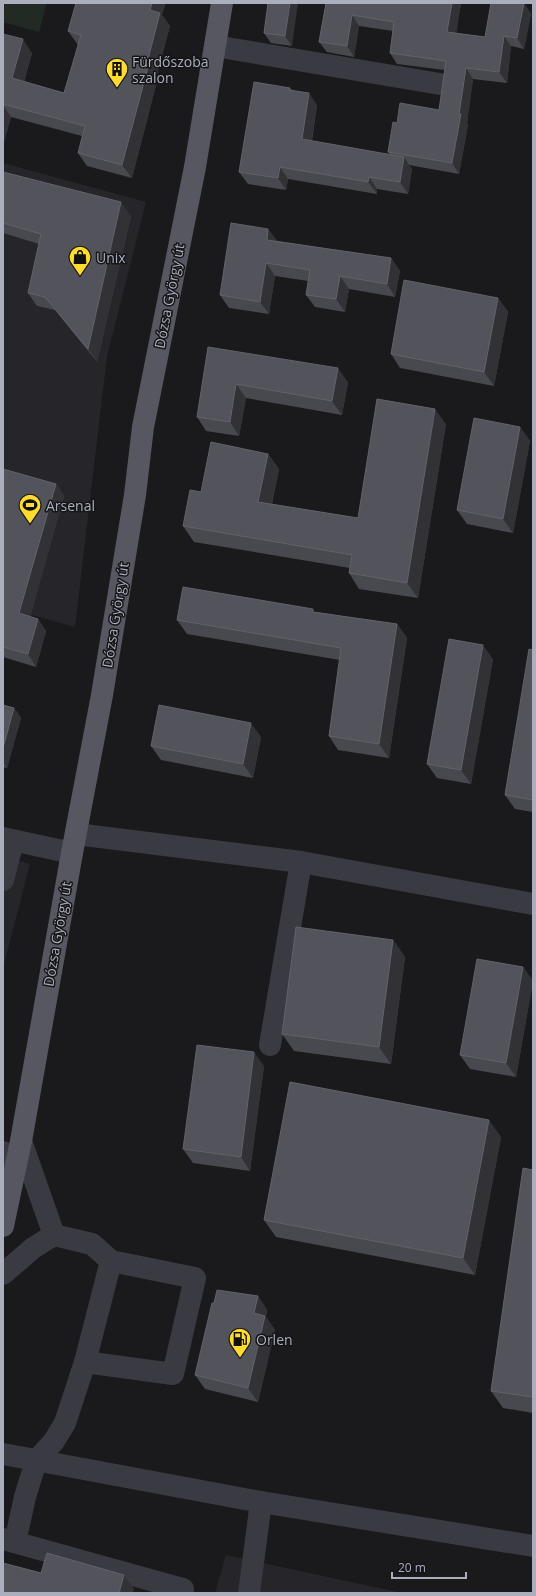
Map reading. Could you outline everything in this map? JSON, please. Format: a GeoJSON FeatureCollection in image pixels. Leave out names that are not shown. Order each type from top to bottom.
{"type":"FeatureCollection","features":[{"type":"Feature","properties":{"kind":"main road","name":"Dózsa György út"},"geometry":{"type":"LineString","coordinates":[[3,1226],[14,1152],[105,680],[135,495],[143,427],[195,167],[222,3]]}},
{"type":"Feature","properties":{"kind":"street"},"geometry":{"type":"LineString","coordinates":[[214,46],[440,84]]}},
{"type":"Feature","properties":{"kind":"street"},"geometry":{"type":"LineString","coordinates":[[3,880],[8,840],[74,843],[301,862],[533,904]]}},
{"type":"Feature","properties":{"kind":"street"},"geometry":{"type":"LineString","coordinates":[[270,1045],[301,862]]}},
{"type":"Feature","properties":{"kind":"street"},"geometry":{"type":"LineString","coordinates":[[14,1152],[54,1235]]}},
{"type":"Feature","properties":{"kind":"street"},"geometry":{"type":"LineString","coordinates":[[3,1274],[33,1248],[54,1235],[92,1244],[111,1261],[196,1278],[173,1374],[86,1362]]}},
{"type":"Feature","properties":{"kind":"street"},"geometry":{"type":"LineString","coordinates":[[111,1261],[86,1362],[65,1423],[54,1441],[36,1461],[25,1497],[9,1540],[183,1589]]}},
{"type":"Feature","properties":{"kind":"street"},"geometry":{"type":"LineString","coordinates":[[3,1454],[261,1502],[533,1546]]}},
{"type":"Feature","properties":{"kind":"street"},"geometry":{"type":"LineString","coordinates":[[249,1593],[261,1502]]}},
{"type":"Feature","properties":{"kind":"shaded area"},"geometry":{"type":"Polygon","coordinates":[[[3,3],[47,3],[39,32],[3,22],[3,3]]]}},
{"type":"Feature","properties":{"kind":"shaded area"},"geometry":{"type":"Polygon","coordinates":[[[3,163],[146,202],[107,356],[75,627],[3,607],[3,163]]]}},
{"type":"Feature","properties":{"kind":"shaded area"},"geometry":{"type":"Polygon","coordinates":[[[3,856],[30,864],[3,968],[3,856]]]}},
{"type":"Feature","properties":{"kind":"shaded area"},"geometry":{"type":"Polygon","coordinates":[[[226,1555],[402,1593],[215,1593],[226,1555]]]}},
{"type":"Feature","properties":{"kind":"building"},"geometry":{"type":"Polygon","coordinates":[[[76,3],[152,3],[150,10],[160,13],[146,67],[148,67],[122,165],[78,153],[85,126],[3,104],[3,34],[23,39],[12,78],[64,93],[81,35],[68,31],[76,3]]]}},
{"type":"Feature","properties":{"kind":"building"},"geometry":{"type":"Polygon","coordinates":[[[268,3],[290,3],[285,36],[264,33],[268,3]]]}},
{"type":"Feature","properties":{"kind":"building"},"geometry":{"type":"Polygon","coordinates":[[[326,3],[452,3],[447,32],[485,37],[491,3],[524,3],[517,38],[504,36],[499,72],[466,68],[459,114],[461,114],[452,163],[388,152],[393,122],[397,123],[400,103],[439,110],[446,61],[390,53],[394,22],[352,15],[347,46],[319,42],[326,3]]]}},
{"type":"Feature","properties":{"kind":"building"},"geometry":{"type":"Polygon","coordinates":[[[254,82],[309,93],[302,139],[404,157],[400,182],[369,177],[368,182],[280,167],[278,178],[239,172],[254,82]]]}},
{"type":"Feature","properties":{"kind":"building","name":"Unix"},"geometry":{"type":"Polygon","coordinates":[[[3,172],[121,202],[88,349],[45,297],[28,293],[41,234],[3,223],[3,172]]]}},
{"type":"Feature","properties":{"kind":"building"},"geometry":{"type":"Polygon","coordinates":[[[231,223],[268,229],[267,240],[391,258],[387,284],[340,276],[336,299],[306,295],[310,270],[266,263],[260,302],[220,295],[231,223]]]}},
{"type":"Feature","properties":{"kind":"building"},"geometry":{"type":"Polygon","coordinates":[[[404,280],[498,298],[484,372],[391,354],[404,280]]]}},
{"type":"Feature","properties":{"kind":"building"},"geometry":{"type":"Polygon","coordinates":[[[208,347],[338,368],[332,401],[236,384],[230,422],[197,417],[208,347]]]}},
{"type":"Feature","properties":{"kind":"building"},"geometry":{"type":"Polygon","coordinates":[[[377,399],[435,409],[407,583],[349,573],[352,555],[183,526],[190,490],[201,492],[211,442],[268,454],[258,502],[358,518],[377,399]]]}},
{"type":"Feature","properties":{"kind":"building"},"geometry":{"type":"Polygon","coordinates":[[[474,418],[520,427],[503,519],[457,510],[474,418]]]}},
{"type":"Feature","properties":{"kind":"building","name":"Arsenal"},"geometry":{"type":"Polygon","coordinates":[[[3,469],[56,484],[19,613],[38,619],[28,654],[3,647],[3,469]]]}},
{"type":"Feature","properties":{"kind":"building"},"geometry":{"type":"Polygon","coordinates":[[[183,587],[313,609],[313,612],[397,624],[379,744],[329,736],[341,648],[177,620],[183,587]]]}},
{"type":"Feature","properties":{"kind":"building"},"geometry":{"type":"Polygon","coordinates":[[[449,639],[483,645],[461,770],[427,764],[449,639]]]}},
{"type":"Feature","properties":{"kind":"building"},"geometry":{"type":"Polygon","coordinates":[[[529,649],[533,650],[533,800],[505,795],[529,649]]]}},
{"type":"Feature","properties":{"kind":"building"},"geometry":{"type":"Polygon","coordinates":[[[3,705],[14,708],[3,748],[3,705]]]}},
{"type":"Feature","properties":{"kind":"building"},"geometry":{"type":"Polygon","coordinates":[[[159,705],[251,723],[243,764],[151,746],[159,705]]]}},
{"type":"Feature","properties":{"kind":"building"},"geometry":{"type":"Polygon","coordinates":[[[296,927],[393,940],[379,1047],[282,1034],[296,927]]]}},
{"type":"Feature","properties":{"kind":"building"},"geometry":{"type":"Polygon","coordinates":[[[477,959],[523,967],[506,1063],[460,1055],[477,959]]]}},
{"type":"Feature","properties":{"kind":"building"},"geometry":{"type":"Polygon","coordinates":[[[197,1045],[254,1052],[241,1157],[183,1149],[197,1045]]]}},
{"type":"Feature","properties":{"kind":"building"},"geometry":{"type":"Polygon","coordinates":[[[290,1082],[489,1120],[463,1258],[264,1220],[290,1082]]]}},
{"type":"Feature","properties":{"kind":"building"},"geometry":{"type":"Polygon","coordinates":[[[523,1168],[533,1170],[533,1397],[491,1391],[523,1168]]]}},
{"type":"Feature","properties":{"kind":"building"},"geometry":{"type":"Polygon","coordinates":[[[217,1290],[258,1296],[254,1313],[265,1316],[248,1388],[195,1375],[212,1303],[214,1303],[217,1290]]]}},
{"type":"Feature","properties":{"kind":"building"},"geometry":{"type":"Polygon","coordinates":[[[47,1553],[124,1575],[119,1593],[3,1593],[3,1563],[41,1573],[47,1553]]]}},
{"type":"Feature","properties":{"kind":"place","name":"Fürdőszoba szalon"},"geometry":{"type":"Point","coordinates":[117,88]}},
{"type":"Feature","properties":{"kind":"place","name":"Unix"},"geometry":{"type":"Point","coordinates":[80,276]}},
{"type":"Feature","properties":{"kind":"place","name":"Arsenal"},"geometry":{"type":"Point","coordinates":[30,524]}},
{"type":"Feature","properties":{"kind":"place","name":"Orlen"},"geometry":{"type":"Point","coordinates":[240,1358]}}]}
